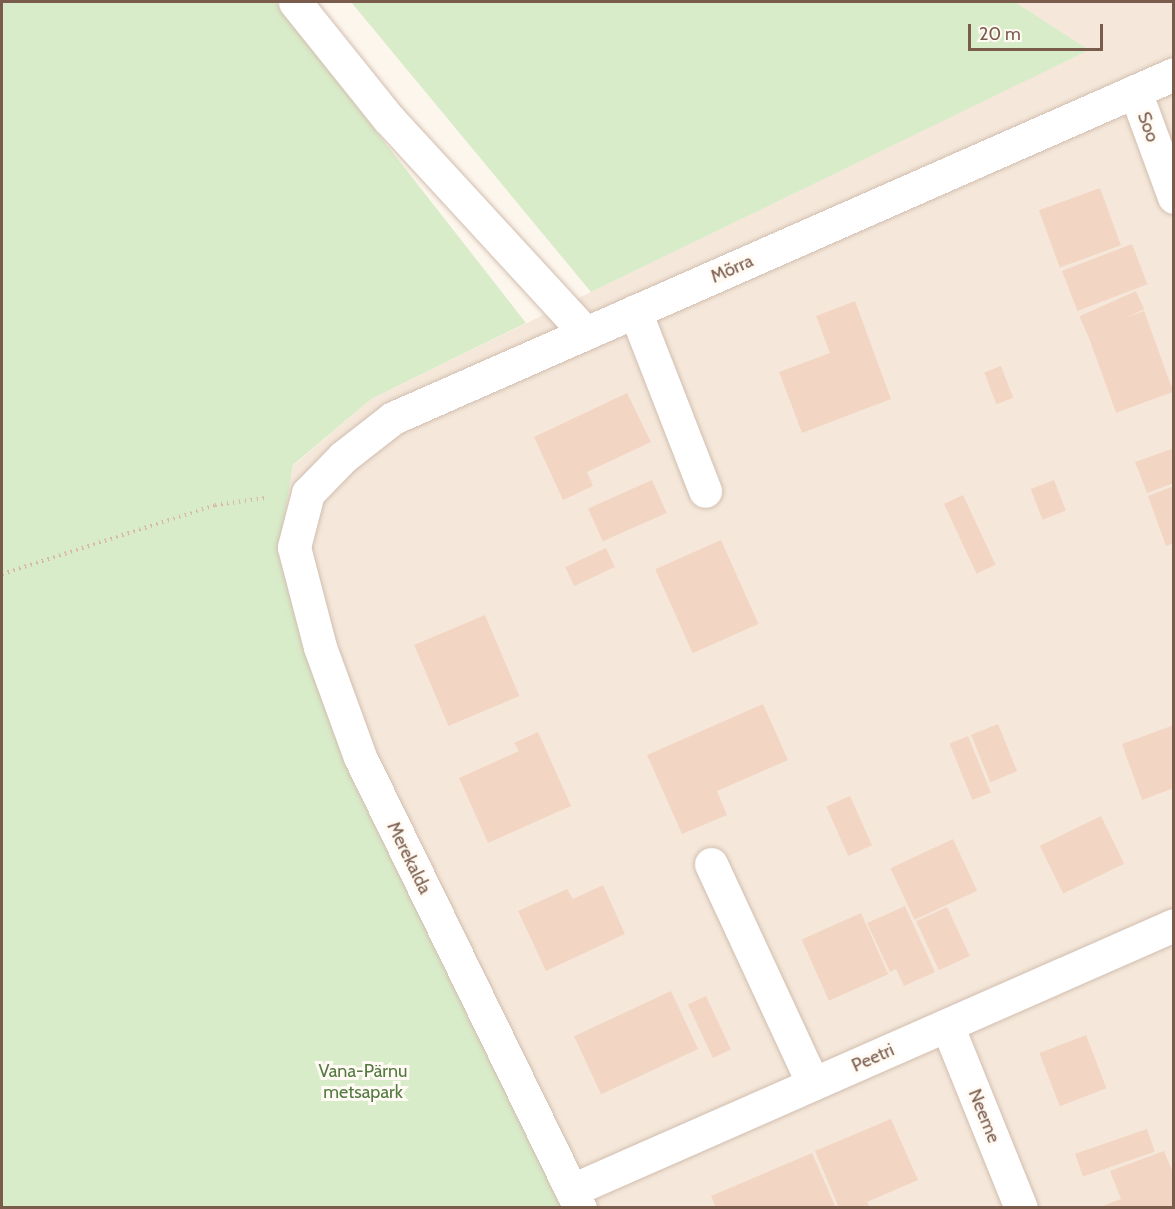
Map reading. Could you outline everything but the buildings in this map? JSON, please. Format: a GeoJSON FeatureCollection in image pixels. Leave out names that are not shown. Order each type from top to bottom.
{"type":"FeatureCollection","features":[{"type":"Feature","properties":{"kind":"street"},"geometry":{"type":"LineString","coordinates":[[295,2],[388,118],[586,333]]}},
{"type":"Feature","properties":{"kind":"street","name":"Mõrra"},"geometry":{"type":"LineString","coordinates":[[308,493],[343,457],[393,418],[1173,74]]}},
{"type":"Feature","properties":{"kind":"street","name":"Soo"},"geometry":{"type":"LineString","coordinates":[[1135,91],[1173,197]]}},
{"type":"Feature","properties":{"kind":"street"},"geometry":{"type":"LineString","coordinates":[[635,311],[705,491]]}},
{"type":"Feature","properties":{"kind":"street","name":"Merekalda"},"geometry":{"type":"LineString","coordinates":[[308,493],[294,547],[320,647],[360,757],[576,1199]]}},
{"type":"Feature","properties":{"kind":"street"},"geometry":{"type":"LineString","coordinates":[[711,864],[813,1084]]}},
{"type":"Feature","properties":{"kind":"street","name":"Peetri"},"geometry":{"type":"LineString","coordinates":[[576,1199],[813,1084],[1173,925]]}},
{"type":"Feature","properties":{"kind":"street","name":"Neeme"},"geometry":{"type":"LineString","coordinates":[[947,1025],[1021,1208]]}},
{"type":"Feature","properties":{"kind":"path"},"geometry":{"type":"LineString","coordinates":[[2,573],[215,505],[308,493]]}},
{"type":"Feature","properties":{"kind":"shaded area"},"geometry":{"type":"Polygon","coordinates":[[[1015,2],[1173,2],[1173,1207],[565,1207],[345,765],[278,555],[293,466],[371,399],[1088,50],[1015,2]]]}},
{"type":"Feature","properties":{"kind":"green space","name":"Vana-Pärnu metsapark"},"geometry":{"type":"Polygon","coordinates":[[[2,2],[275,2],[526,323],[371,399],[293,465],[278,555],[345,765],[565,1207],[2,1208],[2,2]]]}},
{"type":"Feature","properties":{"kind":"green space"},"geometry":{"type":"Polygon","coordinates":[[[351,2],[1015,2],[1089,50],[591,292],[351,2]]]}}]}
